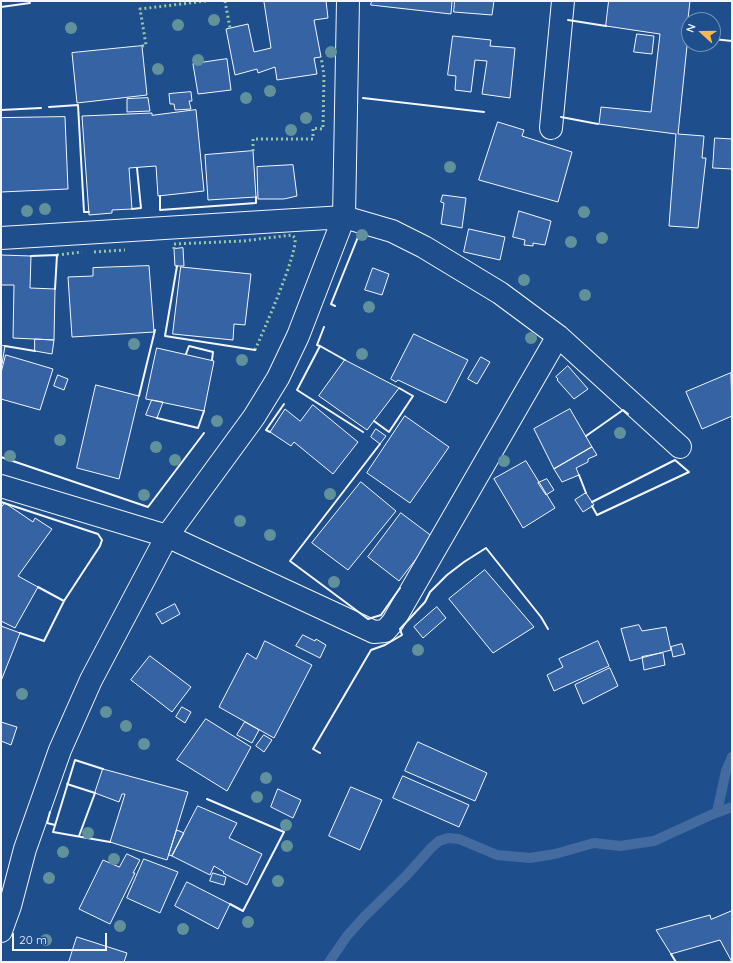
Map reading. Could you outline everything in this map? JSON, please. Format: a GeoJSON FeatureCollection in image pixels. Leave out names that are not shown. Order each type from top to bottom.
{"type":"FeatureCollection","features":[{"type":"Feature","properties":{"kind":"street"},"geometry":{"type":"LineString","coordinates":[[1,931],[10,906],[25,849],[60,750],[91,680],[167,536],[254,417],[278,378],[298,336],[344,217],[348,1]]}},
{"type":"Feature","properties":{"kind":"street"},"geometry":{"type":"LineString","coordinates":[[551,128],[563,1]]}},
{"type":"Feature","properties":{"kind":"street"},"geometry":{"type":"LineString","coordinates":[[1,238],[344,217],[392,231],[424,247],[500,293],[558,336],[680,447]]}},
{"type":"Feature","properties":{"kind":"street"},"geometry":{"type":"LineString","coordinates":[[1,486],[167,536],[374,632],[385,631],[393,622],[558,336]]}},
{"type":"Feature","properties":{"kind":"building"},"geometry":{"type":"Polygon","coordinates":[[[326,1],[328,18],[314,20],[321,57],[314,58],[317,74],[277,80],[275,67],[258,73],[257,69],[235,75],[226,29],[248,24],[254,52],[271,48],[264,2],[326,1]]]}},
{"type":"Feature","properties":{"kind":"building"},"geometry":{"type":"Polygon","coordinates":[[[372,1],[452,1],[451,14],[371,5],[372,1]]]}},
{"type":"Feature","properties":{"kind":"building"},"geometry":{"type":"Polygon","coordinates":[[[455,1],[494,1],[492,15],[454,12],[455,1]]]}},
{"type":"Feature","properties":{"kind":"building"},"geometry":{"type":"Polygon","coordinates":[[[609,1],[690,1],[689,12],[681,12],[681,52],[686,52],[678,134],[704,136],[702,158],[706,158],[698,228],[669,226],[676,134],[599,124],[601,107],[651,112],[660,34],[606,26],[609,1]]]}},
{"type":"Feature","properties":{"kind":"building"},"geometry":{"type":"Polygon","coordinates":[[[637,34],[654,36],[652,54],[634,52],[637,34]]]}},
{"type":"Feature","properties":{"kind":"building"},"geometry":{"type":"Polygon","coordinates":[[[453,36],[491,40],[490,46],[515,48],[510,98],[482,94],[487,61],[475,60],[471,92],[455,90],[456,76],[448,75],[453,36]]]}},
{"type":"Feature","properties":{"kind":"building"},"geometry":{"type":"Polygon","coordinates":[[[142,46],[147,95],[77,103],[72,53],[142,46]]]}},
{"type":"Feature","properties":{"kind":"building"},"geometry":{"type":"Polygon","coordinates":[[[227,59],[231,90],[198,94],[193,64],[227,59]]]}},
{"type":"Feature","properties":{"kind":"building"},"geometry":{"type":"Polygon","coordinates":[[[191,92],[192,101],[189,101],[191,109],[175,110],[174,104],[170,104],[169,94],[191,92]]]}},
{"type":"Feature","properties":{"kind":"building"},"geometry":{"type":"Polygon","coordinates":[[[148,98],[150,111],[127,112],[127,99],[148,98]]]}},
{"type":"Feature","properties":{"kind":"building"},"geometry":{"type":"Polygon","coordinates":[[[196,110],[204,191],[158,196],[156,166],[129,168],[132,209],[112,210],[112,213],[89,215],[82,116],[152,113],[152,115],[196,110]]]}},
{"type":"Feature","properties":{"kind":"building"},"geometry":{"type":"Polygon","coordinates":[[[65,117],[68,189],[1,192],[1,118],[65,117]]]}},
{"type":"Feature","properties":{"kind":"building"},"geometry":{"type":"Polygon","coordinates":[[[498,122],[524,130],[522,136],[572,152],[558,202],[479,180],[498,122]]]}},
{"type":"Feature","properties":{"kind":"building"},"geometry":{"type":"Polygon","coordinates":[[[715,138],[732,139],[732,169],[713,168],[715,138]]]}},
{"type":"Feature","properties":{"kind":"building"},"geometry":{"type":"Polygon","coordinates":[[[253,151],[256,197],[208,200],[205,155],[253,151]]]}},
{"type":"Feature","properties":{"kind":"building"},"geometry":{"type":"Polygon","coordinates":[[[293,165],[297,196],[284,199],[258,199],[257,167],[293,165]]]}},
{"type":"Feature","properties":{"kind":"building"},"geometry":{"type":"Polygon","coordinates":[[[443,195],[466,198],[462,228],[441,224],[444,203],[441,202],[443,195]]]}},
{"type":"Feature","properties":{"kind":"building"},"geometry":{"type":"Polygon","coordinates":[[[519,211],[551,221],[545,245],[533,243],[533,246],[524,245],[525,240],[513,237],[519,211]]]}},
{"type":"Feature","properties":{"kind":"building"},"geometry":{"type":"Polygon","coordinates":[[[469,229],[505,237],[500,260],[464,252],[469,229]]]}},
{"type":"Feature","properties":{"kind":"building"},"geometry":{"type":"Polygon","coordinates":[[[183,248],[184,266],[175,266],[174,249],[183,248]]]}},
{"type":"Feature","properties":{"kind":"building"},"geometry":{"type":"Polygon","coordinates":[[[1,255],[31,256],[30,288],[55,289],[54,340],[13,338],[14,285],[1,285],[1,255]]]}},
{"type":"Feature","properties":{"kind":"building"},"geometry":{"type":"Polygon","coordinates":[[[149,266],[154,332],[72,337],[68,277],[93,276],[93,268],[149,266]]]}},
{"type":"Feature","properties":{"kind":"building"},"geometry":{"type":"Polygon","coordinates":[[[181,267],[251,274],[245,325],[234,324],[233,340],[173,334],[181,267]]]}},
{"type":"Feature","properties":{"kind":"building"},"geometry":{"type":"Polygon","coordinates":[[[373,268],[389,274],[382,295],[365,290],[373,268]]]}},
{"type":"Feature","properties":{"kind":"building"},"geometry":{"type":"Polygon","coordinates":[[[414,334],[468,360],[446,403],[398,380],[396,382],[391,379],[414,334]]]}},
{"type":"Feature","properties":{"kind":"building"},"geometry":{"type":"Polygon","coordinates":[[[35,339],[54,340],[52,354],[35,351],[35,339]]]}},
{"type":"Feature","properties":{"kind":"building"},"geometry":{"type":"Polygon","coordinates":[[[1,345],[5,346],[2,364],[1,364],[1,345]]]}},
{"type":"Feature","properties":{"kind":"building"},"geometry":{"type":"Polygon","coordinates":[[[157,348],[214,361],[204,411],[146,399],[157,348]]]}},
{"type":"Feature","properties":{"kind":"building"},"geometry":{"type":"Polygon","coordinates":[[[6,355],[53,369],[40,410],[1,399],[1,373],[6,355]]]}},
{"type":"Feature","properties":{"kind":"building"},"geometry":{"type":"Polygon","coordinates":[[[481,357],[490,362],[477,384],[468,379],[481,357]]]}},
{"type":"Feature","properties":{"kind":"building"},"geometry":{"type":"Polygon","coordinates":[[[345,360],[399,388],[367,430],[319,396],[345,360]]]}},
{"type":"Feature","properties":{"kind":"building"},"geometry":{"type":"Polygon","coordinates":[[[568,366],[588,389],[574,399],[556,377],[568,366]]]}},
{"type":"Feature","properties":{"kind":"building"},"geometry":{"type":"Polygon","coordinates":[[[731,373],[732,416],[702,429],[686,392],[731,373]]]}},
{"type":"Feature","properties":{"kind":"building"},"geometry":{"type":"Polygon","coordinates":[[[58,375],[68,379],[64,390],[54,386],[58,375]]]}},
{"type":"Feature","properties":{"kind":"building"},"geometry":{"type":"Polygon","coordinates":[[[96,385],[139,396],[119,479],[77,468],[96,385]]]}},
{"type":"Feature","properties":{"kind":"building"},"geometry":{"type":"Polygon","coordinates":[[[152,400],[163,402],[157,418],[146,415],[152,400]]]}},
{"type":"Feature","properties":{"kind":"building"},"geometry":{"type":"Polygon","coordinates":[[[313,405],[358,442],[333,474],[294,442],[291,446],[270,432],[285,409],[300,421],[313,405]]]}},
{"type":"Feature","properties":{"kind":"building"},"geometry":{"type":"Polygon","coordinates":[[[570,409],[592,447],[554,469],[534,429],[570,409]]]}},
{"type":"Feature","properties":{"kind":"building"},"geometry":{"type":"Polygon","coordinates":[[[405,416],[449,447],[410,503],[367,473],[405,416]]]}},
{"type":"Feature","properties":{"kind":"building"},"geometry":{"type":"Polygon","coordinates":[[[376,429],[386,436],[380,444],[371,437],[376,429]]]}},
{"type":"Feature","properties":{"kind":"building"},"geometry":{"type":"Polygon","coordinates":[[[592,447],[597,455],[588,459],[588,462],[576,468],[579,475],[562,482],[554,469],[592,447]]]}},
{"type":"Feature","properties":{"kind":"building"},"geometry":{"type":"Polygon","coordinates":[[[526,461],[555,508],[523,528],[494,479],[526,461]]]}},
{"type":"Feature","properties":{"kind":"building"},"geometry":{"type":"Polygon","coordinates":[[[547,479],[554,490],[546,495],[538,483],[547,479]]]}},
{"type":"Feature","properties":{"kind":"building"},"geometry":{"type":"Polygon","coordinates":[[[361,482],[396,511],[348,570],[312,543],[361,482]]]}},
{"type":"Feature","properties":{"kind":"building"},"geometry":{"type":"Polygon","coordinates":[[[586,493],[594,505],[583,512],[575,500],[586,493]]]}},
{"type":"Feature","properties":{"kind":"building"},"geometry":{"type":"Polygon","coordinates":[[[5,503],[33,522],[35,518],[52,529],[18,576],[38,587],[15,628],[1,621],[1,508],[5,503]]]}},
{"type":"Feature","properties":{"kind":"building"},"geometry":{"type":"Polygon","coordinates":[[[401,513],[433,537],[399,581],[368,557],[401,513]]]}},
{"type":"Feature","properties":{"kind":"building"},"geometry":{"type":"Polygon","coordinates":[[[485,570],[534,627],[493,653],[449,599],[485,570]]]}},
{"type":"Feature","properties":{"kind":"building"},"geometry":{"type":"Polygon","coordinates":[[[175,604],[180,614],[162,624],[156,614],[175,604]]]}},
{"type":"Feature","properties":{"kind":"building"},"geometry":{"type":"Polygon","coordinates":[[[437,607],[446,618],[423,638],[414,627],[437,607]]]}},
{"type":"Feature","properties":{"kind":"building"},"geometry":{"type":"Polygon","coordinates":[[[639,625],[642,631],[666,627],[671,650],[630,661],[621,629],[639,625]]]}},
{"type":"Feature","properties":{"kind":"building"},"geometry":{"type":"Polygon","coordinates":[[[1,626],[20,633],[1,681],[1,626]]]}},
{"type":"Feature","properties":{"kind":"building"},"geometry":{"type":"Polygon","coordinates":[[[303,635],[315,641],[316,639],[326,645],[320,658],[296,646],[303,635]]]}},
{"type":"Feature","properties":{"kind":"building"},"geometry":{"type":"Polygon","coordinates":[[[265,641],[312,665],[274,738],[219,707],[247,653],[256,659],[265,641]]]}},
{"type":"Feature","properties":{"kind":"building"},"geometry":{"type":"Polygon","coordinates":[[[598,641],[609,666],[554,691],[547,675],[563,667],[559,659],[598,641]]]}},
{"type":"Feature","properties":{"kind":"building"},"geometry":{"type":"Polygon","coordinates":[[[682,644],[685,654],[673,657],[671,647],[682,644]]]}},
{"type":"Feature","properties":{"kind":"building"},"geometry":{"type":"Polygon","coordinates":[[[663,653],[665,665],[644,670],[642,657],[663,653]]]}},
{"type":"Feature","properties":{"kind":"building"},"geometry":{"type":"Polygon","coordinates":[[[150,656],[191,687],[172,712],[131,680],[150,656]]]}},
{"type":"Feature","properties":{"kind":"building"},"geometry":{"type":"Polygon","coordinates":[[[610,668],[618,686],[583,704],[575,685],[610,668]]]}},
{"type":"Feature","properties":{"kind":"building"},"geometry":{"type":"Polygon","coordinates":[[[182,707],[191,712],[185,723],[176,717],[182,707]]]}},
{"type":"Feature","properties":{"kind":"building"},"geometry":{"type":"Polygon","coordinates":[[[206,719],[251,747],[227,791],[177,760],[206,719]]]}},
{"type":"Feature","properties":{"kind":"building"},"geometry":{"type":"Polygon","coordinates":[[[1,722],[17,727],[11,745],[1,741],[1,722]]]}},
{"type":"Feature","properties":{"kind":"building"},"geometry":{"type":"Polygon","coordinates":[[[245,722],[259,730],[252,743],[237,735],[245,722]]]}},
{"type":"Feature","properties":{"kind":"building"},"geometry":{"type":"Polygon","coordinates":[[[264,735],[272,740],[264,752],[256,746],[264,735]]]}},
{"type":"Feature","properties":{"kind":"building"},"geometry":{"type":"Polygon","coordinates":[[[418,742],[487,773],[475,801],[405,771],[418,742]]]}},
{"type":"Feature","properties":{"kind":"building"},"geometry":{"type":"Polygon","coordinates":[[[103,769],[188,792],[167,860],[110,842],[125,794],[122,794],[119,802],[95,793],[103,769]]]}},
{"type":"Feature","properties":{"kind":"building"},"geometry":{"type":"Polygon","coordinates":[[[403,776],[469,805],[459,827],[393,798],[403,776]]]}},
{"type":"Feature","properties":{"kind":"building"},"geometry":{"type":"Polygon","coordinates":[[[351,787],[382,800],[360,850],[329,836],[351,787]]]}},
{"type":"Feature","properties":{"kind":"building"},"geometry":{"type":"Polygon","coordinates":[[[278,789],[301,800],[293,818],[271,807],[278,789]]]}},
{"type":"Feature","properties":{"kind":"building"},"geometry":{"type":"Polygon","coordinates":[[[198,806],[237,823],[229,838],[262,854],[247,885],[223,873],[224,872],[214,866],[210,875],[172,856],[198,806]]]}},
{"type":"Feature","properties":{"kind":"building"},"geometry":{"type":"Polygon","coordinates":[[[177,830],[184,833],[172,856],[169,855],[177,830]]]}},
{"type":"Feature","properties":{"kind":"building"},"geometry":{"type":"Polygon","coordinates":[[[127,854],[140,860],[110,924],[79,909],[103,860],[119,867],[127,854]]]}},
{"type":"Feature","properties":{"kind":"building"},"geometry":{"type":"Polygon","coordinates":[[[144,859],[178,872],[160,913],[127,898],[144,859]]]}},
{"type":"Feature","properties":{"kind":"building"},"geometry":{"type":"Polygon","coordinates":[[[213,873],[226,877],[224,885],[210,881],[213,873]]]}},
{"type":"Feature","properties":{"kind":"building"},"geometry":{"type":"Polygon","coordinates":[[[187,882],[230,904],[218,929],[175,906],[187,882]]]}},
{"type":"Feature","properties":{"kind":"building"},"geometry":{"type":"Polygon","coordinates":[[[732,911],[732,962],[720,940],[671,954],[656,930],[710,915],[711,919],[732,911]]]}},
{"type":"Feature","properties":{"kind":"building"},"geometry":{"type":"Polygon","coordinates":[[[77,937],[127,953],[124,962],[69,962],[77,937]]]}},
{"type":"Feature","properties":{"kind":"waterway"},"geometry":{"type":"LineString","coordinates":[[717,812],[726,771],[732,757]]}},
{"type":"Feature","properties":{"kind":"waterway"},"geometry":{"type":"LineString","coordinates":[[329,962],[347,936],[364,917],[439,841],[448,838],[459,839],[497,855],[530,858],[555,854],[594,843],[620,846],[654,841],[732,807]]}},
{"type":"Feature","properties":{"kind":"hedge"},"geometry":{"type":"LineString","coordinates":[[142,46],[146,45],[140,9],[206,1]]}},
{"type":"Feature","properties":{"kind":"hedge"},"geometry":{"type":"LineString","coordinates":[[225,1],[230,28]]}},
{"type":"Feature","properties":{"kind":"hedge"},"geometry":{"type":"LineString","coordinates":[[253,151],[253,139],[313,139],[313,128],[323,129],[324,75],[321,57]]}},
{"type":"Feature","properties":{"kind":"hedge"},"geometry":{"type":"LineString","coordinates":[[174,249],[174,244],[243,241],[292,235],[295,238],[286,275],[255,350]]}},
{"type":"Feature","properties":{"kind":"hedge"},"geometry":{"type":"LineString","coordinates":[[94,252],[125,250]]}},
{"type":"Feature","properties":{"kind":"hedge"},"geometry":{"type":"LineString","coordinates":[[57,255],[82,252]]}},
{"type":"Feature","properties":{"kind":"wall"},"geometry":{"type":"LineString","coordinates":[[1,7],[30,3]]}},
{"type":"Feature","properties":{"kind":"wall"},"geometry":{"type":"LineString","coordinates":[[568,20],[606,26]]}},
{"type":"Feature","properties":{"kind":"wall"},"geometry":{"type":"LineString","coordinates":[[721,40],[732,41]]}},
{"type":"Feature","properties":{"kind":"wall"},"geometry":{"type":"LineString","coordinates":[[363,98],[484,112]]}},
{"type":"Feature","properties":{"kind":"wall"},"geometry":{"type":"LineString","coordinates":[[49,107],[78,105],[84,212],[89,212]]}},
{"type":"Feature","properties":{"kind":"wall"},"geometry":{"type":"LineString","coordinates":[[1,110],[41,108]]}},
{"type":"Feature","properties":{"kind":"wall"},"geometry":{"type":"LineString","coordinates":[[561,117],[598,124]]}},
{"type":"Feature","properties":{"kind":"wall"},"geometry":{"type":"LineString","coordinates":[[132,209],[141,208],[137,168]]}},
{"type":"Feature","properties":{"kind":"wall"},"geometry":{"type":"LineString","coordinates":[[160,196],[160,210],[256,203],[256,197]]}},
{"type":"Feature","properties":{"kind":"wall"},"geometry":{"type":"LineString","coordinates":[[335,306],[331,304],[360,232]]}},
{"type":"Feature","properties":{"kind":"wall"},"geometry":{"type":"LineString","coordinates":[[31,256],[57,255],[55,289]]}},
{"type":"Feature","properties":{"kind":"wall"},"geometry":{"type":"LineString","coordinates":[[177,266],[165,336],[255,350]]}},
{"type":"Feature","properties":{"kind":"wall"},"geometry":{"type":"LineString","coordinates":[[320,346],[317,345],[324,327]]}},
{"type":"Feature","properties":{"kind":"wall"},"geometry":{"type":"LineString","coordinates":[[139,396],[155,330]]}},
{"type":"Feature","properties":{"kind":"wall"},"geometry":{"type":"LineString","coordinates":[[5,346],[35,351]]}},
{"type":"Feature","properties":{"kind":"wall"},"geometry":{"type":"LineString","coordinates":[[186,354],[189,346],[213,352],[212,360]]}},
{"type":"Feature","properties":{"kind":"wall"},"geometry":{"type":"LineString","coordinates":[[345,360],[320,346],[297,390],[363,432]]}},
{"type":"Feature","properties":{"kind":"wall"},"geometry":{"type":"LineString","coordinates":[[374,421],[389,432],[413,396],[399,388]]}},
{"type":"Feature","properties":{"kind":"wall"},"geometry":{"type":"LineString","coordinates":[[270,432],[266,430],[284,404]]}},
{"type":"Feature","properties":{"kind":"wall"},"geometry":{"type":"LineString","coordinates":[[586,436],[623,410],[628,414]]}},
{"type":"Feature","properties":{"kind":"wall"},"geometry":{"type":"LineString","coordinates":[[157,418],[198,428],[204,411]]}},
{"type":"Feature","properties":{"kind":"wall"},"geometry":{"type":"LineString","coordinates":[[1,457],[148,507],[204,433]]}},
{"type":"Feature","properties":{"kind":"wall"},"geometry":{"type":"LineString","coordinates":[[380,444],[290,561],[368,619],[381,615],[400,588]]}},
{"type":"Feature","properties":{"kind":"wall"},"geometry":{"type":"LineString","coordinates":[[592,502],[675,460],[689,472],[597,515],[592,506]]}},
{"type":"Feature","properties":{"kind":"wall"},"geometry":{"type":"LineString","coordinates":[[579,475],[586,493]]}},
{"type":"Feature","properties":{"kind":"wall"},"geometry":{"type":"LineString","coordinates":[[1,502],[98,534],[102,540],[100,546],[64,601],[44,641],[20,633]]}},
{"type":"Feature","properties":{"kind":"wall"},"geometry":{"type":"LineString","coordinates":[[320,753],[313,749],[371,650],[385,645],[402,635],[400,629],[425,602],[430,592],[447,575],[486,548],[541,617],[548,629]]}},
{"type":"Feature","properties":{"kind":"wall"},"geometry":{"type":"LineString","coordinates":[[38,587],[64,601]]}},
{"type":"Feature","properties":{"kind":"wall"},"geometry":{"type":"LineString","coordinates":[[103,769],[75,760],[53,832],[110,842]]}},
{"type":"Feature","properties":{"kind":"wall"},"geometry":{"type":"LineString","coordinates":[[67,784],[95,793],[79,836]]}},
{"type":"Feature","properties":{"kind":"wall"},"geometry":{"type":"LineString","coordinates":[[207,799],[284,832],[243,911],[230,904]]}},
{"type":"Feature","properties":{"kind":"wall"},"geometry":{"type":"LineString","coordinates":[[50,812],[47,823],[55,825]]}},
{"type":"Feature","properties":{"kind":"wall"},"geometry":{"type":"LineString","coordinates":[[671,954],[676,962]]}}]}
